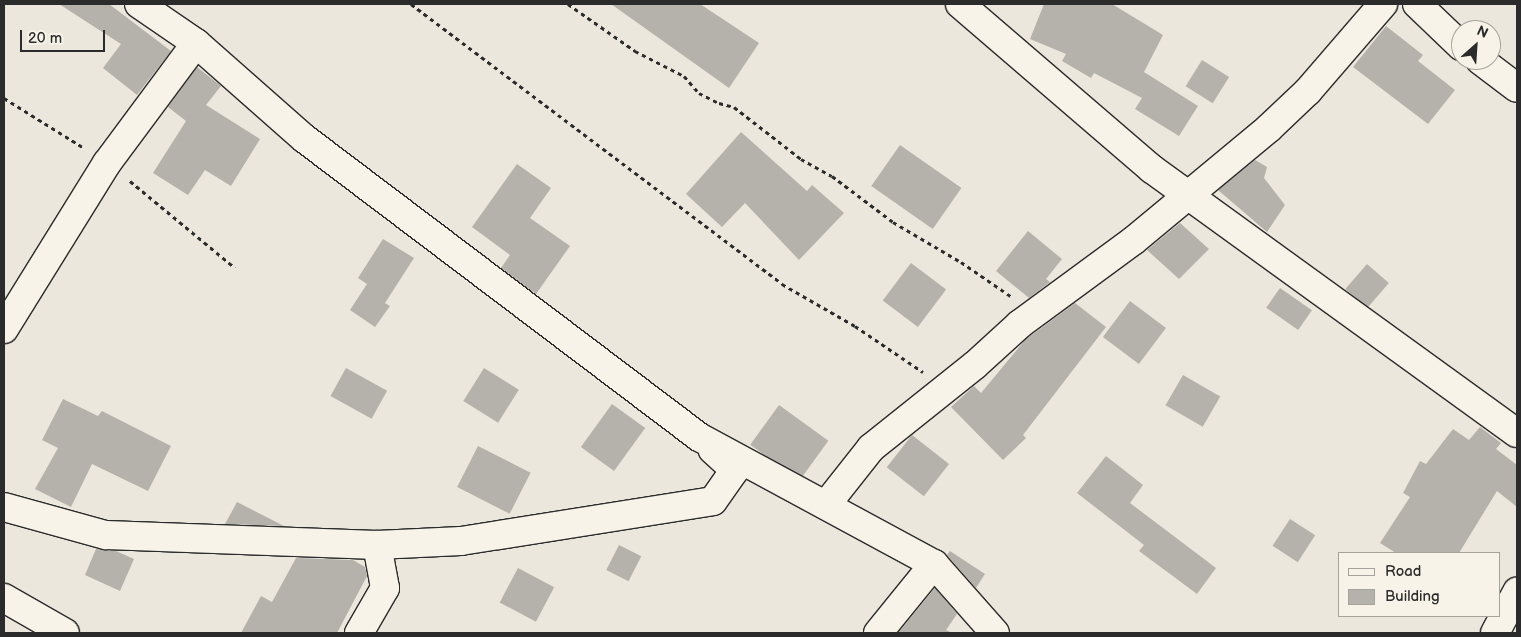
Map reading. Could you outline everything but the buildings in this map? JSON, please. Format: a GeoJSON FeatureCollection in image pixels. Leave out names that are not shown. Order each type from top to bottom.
{"type":"FeatureCollection","features":[{"type":"Feature","properties":{"kind":"street"},"geometry":{"type":"LineString","coordinates":[[4,507],[106,535],[377,545],[461,541],[713,501],[735,470],[699,437],[305,139],[196,43],[139,4]]}},
{"type":"Feature","properties":{"kind":"street"},"geometry":{"type":"LineString","coordinates":[[960,4],[1152,169],[1517,433]]}},
{"type":"Feature","properties":{"kind":"street"},"geometry":{"type":"LineString","coordinates":[[826,505],[871,448],[947,388],[1035,313],[1133,241],[1269,128],[1308,91],[1383,4]]}},
{"type":"Feature","properties":{"kind":"street"},"geometry":{"type":"LineString","coordinates":[[1417,4],[1451,36]]}},
{"type":"Feature","properties":{"kind":"street"},"geometry":{"type":"LineString","coordinates":[[4,329],[107,163],[196,43]]}},
{"type":"Feature","properties":{"kind":"street"},"geometry":{"type":"LineString","coordinates":[[1493,70],[1517,88]]}},
{"type":"Feature","properties":{"kind":"street"},"geometry":{"type":"LineString","coordinates":[[699,437],[934,564],[995,633]]}},
{"type":"Feature","properties":{"kind":"street"},"geometry":{"type":"LineString","coordinates":[[359,633],[385,588],[377,545]]}},
{"type":"Feature","properties":{"kind":"street"},"geometry":{"type":"LineString","coordinates":[[878,633],[934,564]]}},
{"type":"Feature","properties":{"kind":"street"},"geometry":{"type":"LineString","coordinates":[[1495,633],[1517,592]]}},
{"type":"Feature","properties":{"kind":"street"},"geometry":{"type":"LineString","coordinates":[[4,598],[65,633]]}},
{"type":"Feature","properties":{"kind":"path"},"geometry":{"type":"LineString","coordinates":[[411,4],[782,284],[855,326],[947,388]]}},
{"type":"Feature","properties":{"kind":"path"},"geometry":{"type":"LineString","coordinates":[[568,4],[635,51],[684,76],[699,93],[719,104],[734,106],[801,159],[832,176],[894,222],[962,262],[1035,313]]}},
{"type":"Feature","properties":{"kind":"path"},"geometry":{"type":"LineString","coordinates":[[4,98],[107,163],[235,268]]}}]}
